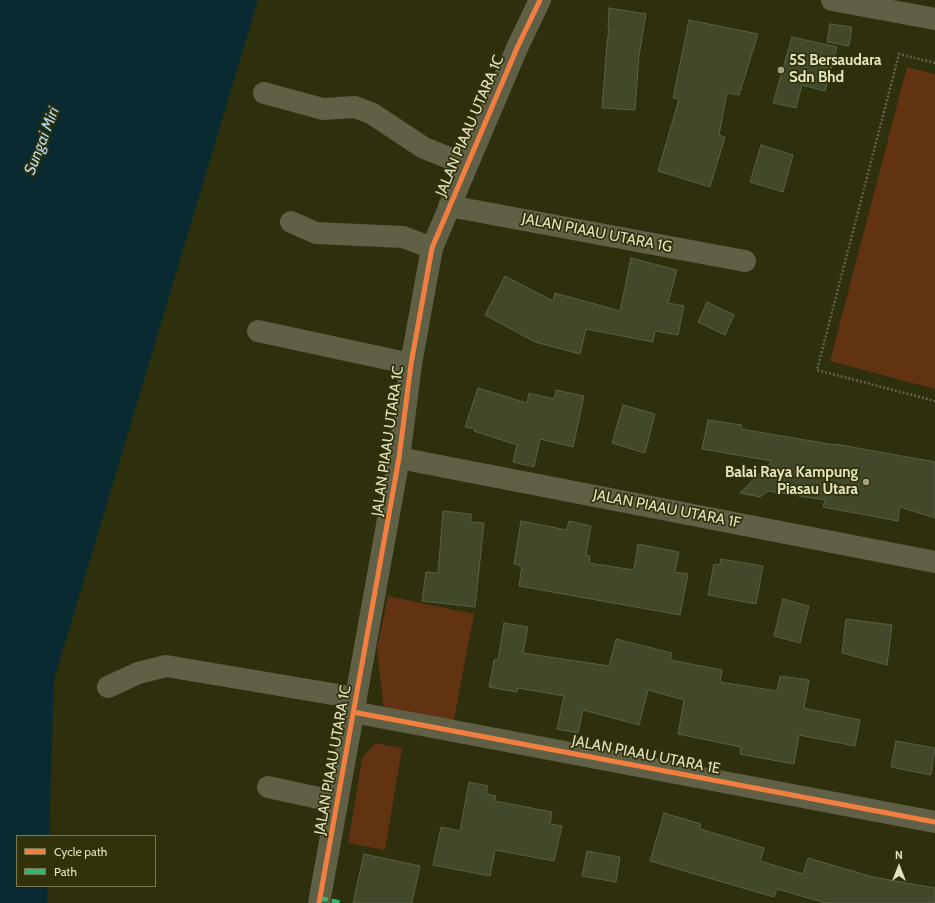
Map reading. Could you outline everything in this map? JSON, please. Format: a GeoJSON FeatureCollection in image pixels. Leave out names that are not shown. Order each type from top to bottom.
{"type":"FeatureCollection","features":[{"type":"Feature","properties":{"kind":"street","name":"JALAN PIAAU UTARA 1C"},"geometry":{"type":"LineString","coordinates":[[319,903],[399,458],[411,364],[432,248],[517,48],[540,0]]}},
{"type":"Feature","properties":{"kind":"street"},"geometry":{"type":"LineString","coordinates":[[832,0],[935,19]]}},
{"type":"Feature","properties":{"kind":"street"},"geometry":{"type":"LineString","coordinates":[[264,93],[322,110],[355,108],[371,113],[424,148],[468,164]]}},
{"type":"Feature","properties":{"kind":"street","name":"JALAN PIAAU UTARA 1G"},"geometry":{"type":"LineString","coordinates":[[449,206],[745,261]]}},
{"type":"Feature","properties":{"kind":"street"},"geometry":{"type":"LineString","coordinates":[[290,222],[316,233],[403,237],[432,248]]}},
{"type":"Feature","properties":{"kind":"street"},"geometry":{"type":"LineString","coordinates":[[258,331],[411,364]]}},
{"type":"Feature","properties":{"kind":"street","name":"JALAN PIAAU UTARA 1F"},"geometry":{"type":"LineString","coordinates":[[399,458],[935,562]]}},
{"type":"Feature","properties":{"kind":"street","name":"JALAN PIAAU UTARA 1E"},"geometry":{"type":"LineString","coordinates":[[108,687],[138,673],[166,666],[935,822]]}},
{"type":"Feature","properties":{"kind":"street"},"geometry":{"type":"LineString","coordinates":[[268,787],[337,802]]}},
{"type":"Feature","properties":{"kind":"path"},"geometry":{"type":"LineString","coordinates":[[935,63],[899,54],[817,370],[935,400]]}},
{"type":"Feature","properties":{"kind":"shaded area"},"geometry":{"type":"Polygon","coordinates":[[[907,67],[935,74],[935,389],[830,361],[907,67]]]}},
{"type":"Feature","properties":{"kind":"shaded area"},"geometry":{"type":"Polygon","coordinates":[[[388,596],[474,614],[453,725],[384,711],[377,649],[388,596]]]}},
{"type":"Feature","properties":{"kind":"shaded area"},"geometry":{"type":"Polygon","coordinates":[[[375,743],[402,748],[385,850],[348,843],[362,759],[375,743]]]}},
{"type":"Feature","properties":{"kind":"water","name":"Sungai Miri"},"geometry":{"type":"Polygon","coordinates":[[[0,0],[258,0],[54,680],[49,835],[16,835],[16,887],[48,887],[47,903],[0,903],[0,0]]]}},
{"type":"Feature","properties":{"kind":"building"},"geometry":{"type":"Polygon","coordinates":[[[609,8],[646,14],[639,56],[635,110],[602,108],[609,28],[609,8]]]}},
{"type":"Feature","properties":{"kind":"building"},"geometry":{"type":"Polygon","coordinates":[[[689,20],[758,34],[739,95],[727,93],[719,135],[725,137],[710,187],[658,171],[679,99],[673,98],[689,20]]]}},
{"type":"Feature","properties":{"kind":"building"},"geometry":{"type":"Polygon","coordinates":[[[830,24],[852,27],[849,46],[827,42],[830,24]]]}},
{"type":"Feature","properties":{"kind":"building"},"geometry":{"type":"Polygon","coordinates":[[[792,37],[837,47],[825,91],[802,85],[796,108],[773,103],[792,37]]]}},
{"type":"Feature","properties":{"kind":"building"},"geometry":{"type":"Polygon","coordinates":[[[761,145],[793,155],[783,192],[750,182],[761,145]]]}},
{"type":"Feature","properties":{"kind":"building"},"geometry":{"type":"Polygon","coordinates":[[[631,258],[677,270],[668,303],[684,306],[678,335],[655,331],[653,342],[586,329],[580,354],[535,342],[485,315],[505,276],[553,301],[555,293],[620,311],[631,258]]]}},
{"type":"Feature","properties":{"kind":"building"},"geometry":{"type":"Polygon","coordinates":[[[707,302],[734,315],[725,335],[698,322],[707,302]]]}},
{"type":"Feature","properties":{"kind":"building"},"geometry":{"type":"Polygon","coordinates":[[[478,388],[527,403],[529,393],[554,399],[556,390],[584,396],[573,447],[540,439],[534,467],[513,462],[517,445],[474,431],[475,429],[465,427],[478,388]]]}},
{"type":"Feature","properties":{"kind":"building"},"geometry":{"type":"Polygon","coordinates":[[[623,405],[655,414],[645,453],[612,443],[623,405]]]}},
{"type":"Feature","properties":{"kind":"building"},"geometry":{"type":"Polygon","coordinates":[[[708,420],[742,425],[741,429],[935,462],[935,518],[900,507],[898,521],[823,507],[825,500],[768,491],[760,497],[740,493],[772,461],[702,449],[708,420]]]}},
{"type":"Feature","properties":{"kind":"building"},"geometry":{"type":"Polygon","coordinates":[[[443,511],[471,514],[471,522],[484,523],[475,607],[422,601],[426,572],[438,573],[443,511]]]}},
{"type":"Feature","properties":{"kind":"building"},"geometry":{"type":"Polygon","coordinates":[[[521,521],[567,530],[569,521],[591,526],[586,555],[590,556],[589,563],[634,570],[638,544],[679,552],[675,572],[688,574],[680,615],[519,586],[522,566],[514,564],[521,521]]]}},
{"type":"Feature","properties":{"kind":"building"},"geometry":{"type":"Polygon","coordinates":[[[721,559],[763,566],[756,604],[708,595],[714,564],[720,565],[721,559]]]}},
{"type":"Feature","properties":{"kind":"building"},"geometry":{"type":"Polygon","coordinates":[[[783,599],[809,606],[800,643],[774,636],[783,599]]]}},
{"type":"Feature","properties":{"kind":"building"},"geometry":{"type":"Polygon","coordinates":[[[846,619],[892,625],[887,665],[842,653],[846,619]]]}},
{"type":"Feature","properties":{"kind":"building"},"geometry":{"type":"Polygon","coordinates":[[[504,623],[528,627],[523,653],[609,666],[616,639],[672,653],[670,660],[722,670],[720,682],[777,691],[780,676],[809,680],[804,708],[860,720],[855,746],[799,735],[794,764],[740,754],[741,747],[678,734],[684,700],[648,690],[639,725],[583,710],[578,733],[557,729],[564,696],[518,688],[517,692],[489,687],[494,660],[498,660],[504,623]]]}},
{"type":"Feature","properties":{"kind":"building"},"geometry":{"type":"Polygon","coordinates":[[[896,741],[935,748],[931,775],[891,767],[896,741]]]}},
{"type":"Feature","properties":{"kind":"building"},"geometry":{"type":"Polygon","coordinates":[[[469,782],[488,786],[486,794],[496,796],[495,801],[552,812],[550,824],[562,826],[554,861],[495,850],[490,876],[433,865],[441,827],[460,831],[469,782]]]}},
{"type":"Feature","properties":{"kind":"building"},"geometry":{"type":"Polygon","coordinates":[[[664,813],[701,824],[700,829],[764,848],[760,861],[803,874],[808,858],[873,877],[935,888],[935,903],[826,903],[777,889],[774,897],[650,861],[664,813]]]}},
{"type":"Feature","properties":{"kind":"building"},"geometry":{"type":"Polygon","coordinates":[[[587,851],[620,857],[616,882],[582,876],[587,851]]]}},
{"type":"Feature","properties":{"kind":"building"},"geometry":{"type":"Polygon","coordinates":[[[364,854],[420,866],[412,903],[353,903],[364,854]]]}},
{"type":"Feature","properties":{"kind":"marked path"},"geometry":{"type":"LineString","coordinates":[[320,898],[343,903]]}},
{"type":"Feature","properties":{"kind":"cycle path"},"geometry":{"type":"LineString","coordinates":[[319,903],[399,458],[411,364],[432,248],[517,48],[540,0]]}},
{"type":"Feature","properties":{"kind":"cycle path"},"geometry":{"type":"LineString","coordinates":[[353,712],[935,822]]}},
{"type":"Feature","properties":{"kind":"place","name":"5S Bersaudara Sdn Bhd"},"geometry":{"type":"Point","coordinates":[781,70]}},
{"type":"Feature","properties":{"kind":"place","name":"Balai Raya Kampung Piasau Utara"},"geometry":{"type":"Point","coordinates":[866,482]}}]}
